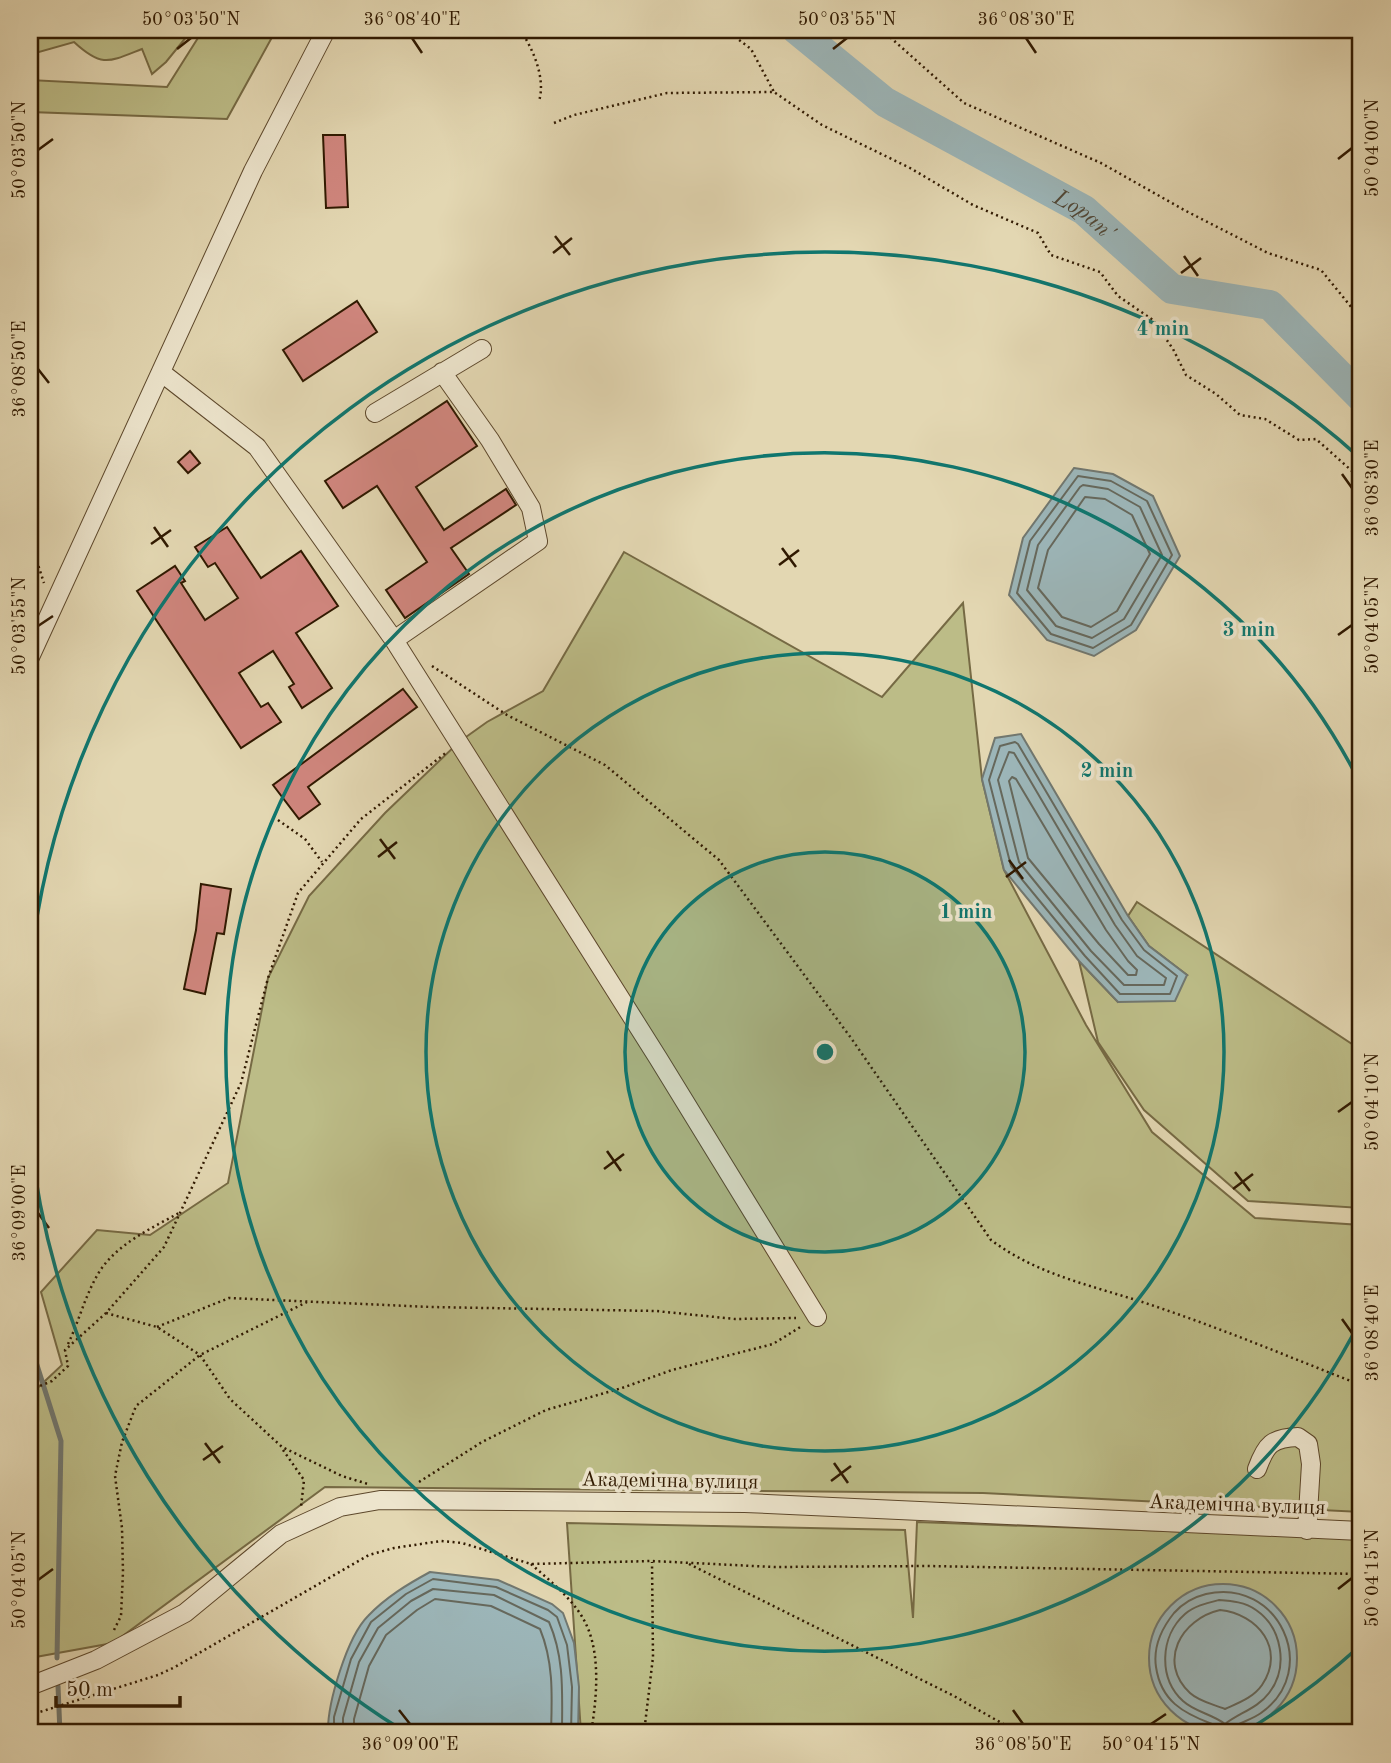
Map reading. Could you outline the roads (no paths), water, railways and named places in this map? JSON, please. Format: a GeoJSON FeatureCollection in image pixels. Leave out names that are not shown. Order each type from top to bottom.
{"type":"FeatureCollection","features":[{"type":"Feature","properties":{"kind":"street"},"geometry":{"type":"LineString","coordinates":[[30,657],[254,171],[326,30]]}},
{"type":"Feature","properties":{"kind":"street"},"geometry":{"type":"LineString","coordinates":[[375,413],[482,349]]}},
{"type":"Feature","properties":{"kind":"street"},"geometry":{"type":"LineString","coordinates":[[394,640],[538,541],[531,508],[490,440],[442,372]]}},
{"type":"Feature","properties":{"kind":"street"},"geometry":{"type":"LineString","coordinates":[[162,373],[257,447],[394,640],[817,1317]]}},
{"type":"Feature","properties":{"kind":"street"},"geometry":{"type":"LineString","coordinates":[[1257,1469],[1263,1452],[1273,1441],[1298,1437],[1308,1444],[1311,1464],[1307,1530]]}},
{"type":"Feature","properties":{"kind":"street","name":"Академічна вулиця"},"geometry":{"type":"LineString","coordinates":[[30,1686],[96,1660],[185,1612],[281,1534],[340,1507],[380,1500],[745,1503],[1361,1531]]}},
{"type":"Feature","properties":{"kind":"water"},"geometry":{"type":"Polygon","coordinates":[[[1074,468],[1113,474],[1153,496],[1180,556],[1136,630],[1094,656],[1047,640],[1009,595],[1023,538],[1074,468]]]}},
{"type":"Feature","properties":{"kind":"water"},"geometry":{"type":"Polygon","coordinates":[[[1021,734],[1128,916],[1149,946],[1187,975],[1175,1001],[1118,1002],[1079,961],[1004,870],[982,779],[995,738],[1021,734]]]}},
{"type":"Feature","properties":{"kind":"water"},"geometry":{"type":"Polygon","coordinates":[[[430,1572],[498,1580],[552,1604],[563,1613],[574,1643],[579,1687],[578,1733],[328,1733],[331,1705],[340,1672],[360,1626],[390,1597],[430,1572]]]}},
{"type":"Feature","properties":{"kind":"water"},"geometry":{"type":"Polygon","coordinates":[[[1223,1584],[1251,1590],[1275,1606],[1291,1630],[1297,1658],[1291,1686],[1275,1710],[1251,1726],[1223,1732],[1195,1726],[1171,1710],[1155,1686],[1149,1658],[1155,1630],[1171,1606],[1195,1590],[1223,1584]]]}},
{"type":"Feature","properties":{"kind":"waterway","name":"Lopan'"},"geometry":{"type":"LineString","coordinates":[[797,30],[885,102],[1084,210],[1172,289],[1270,305],[1361,397]]}},
{"type":"Feature","properties":{"kind":"waterway"},"geometry":{"type":"LineString","coordinates":[[30,1343],[61,1441],[57,1658]]}},
{"type":"Feature","properties":{"kind":"waterway"},"geometry":{"type":"LineString","coordinates":[[58,1686],[60,1733]]}}]}
